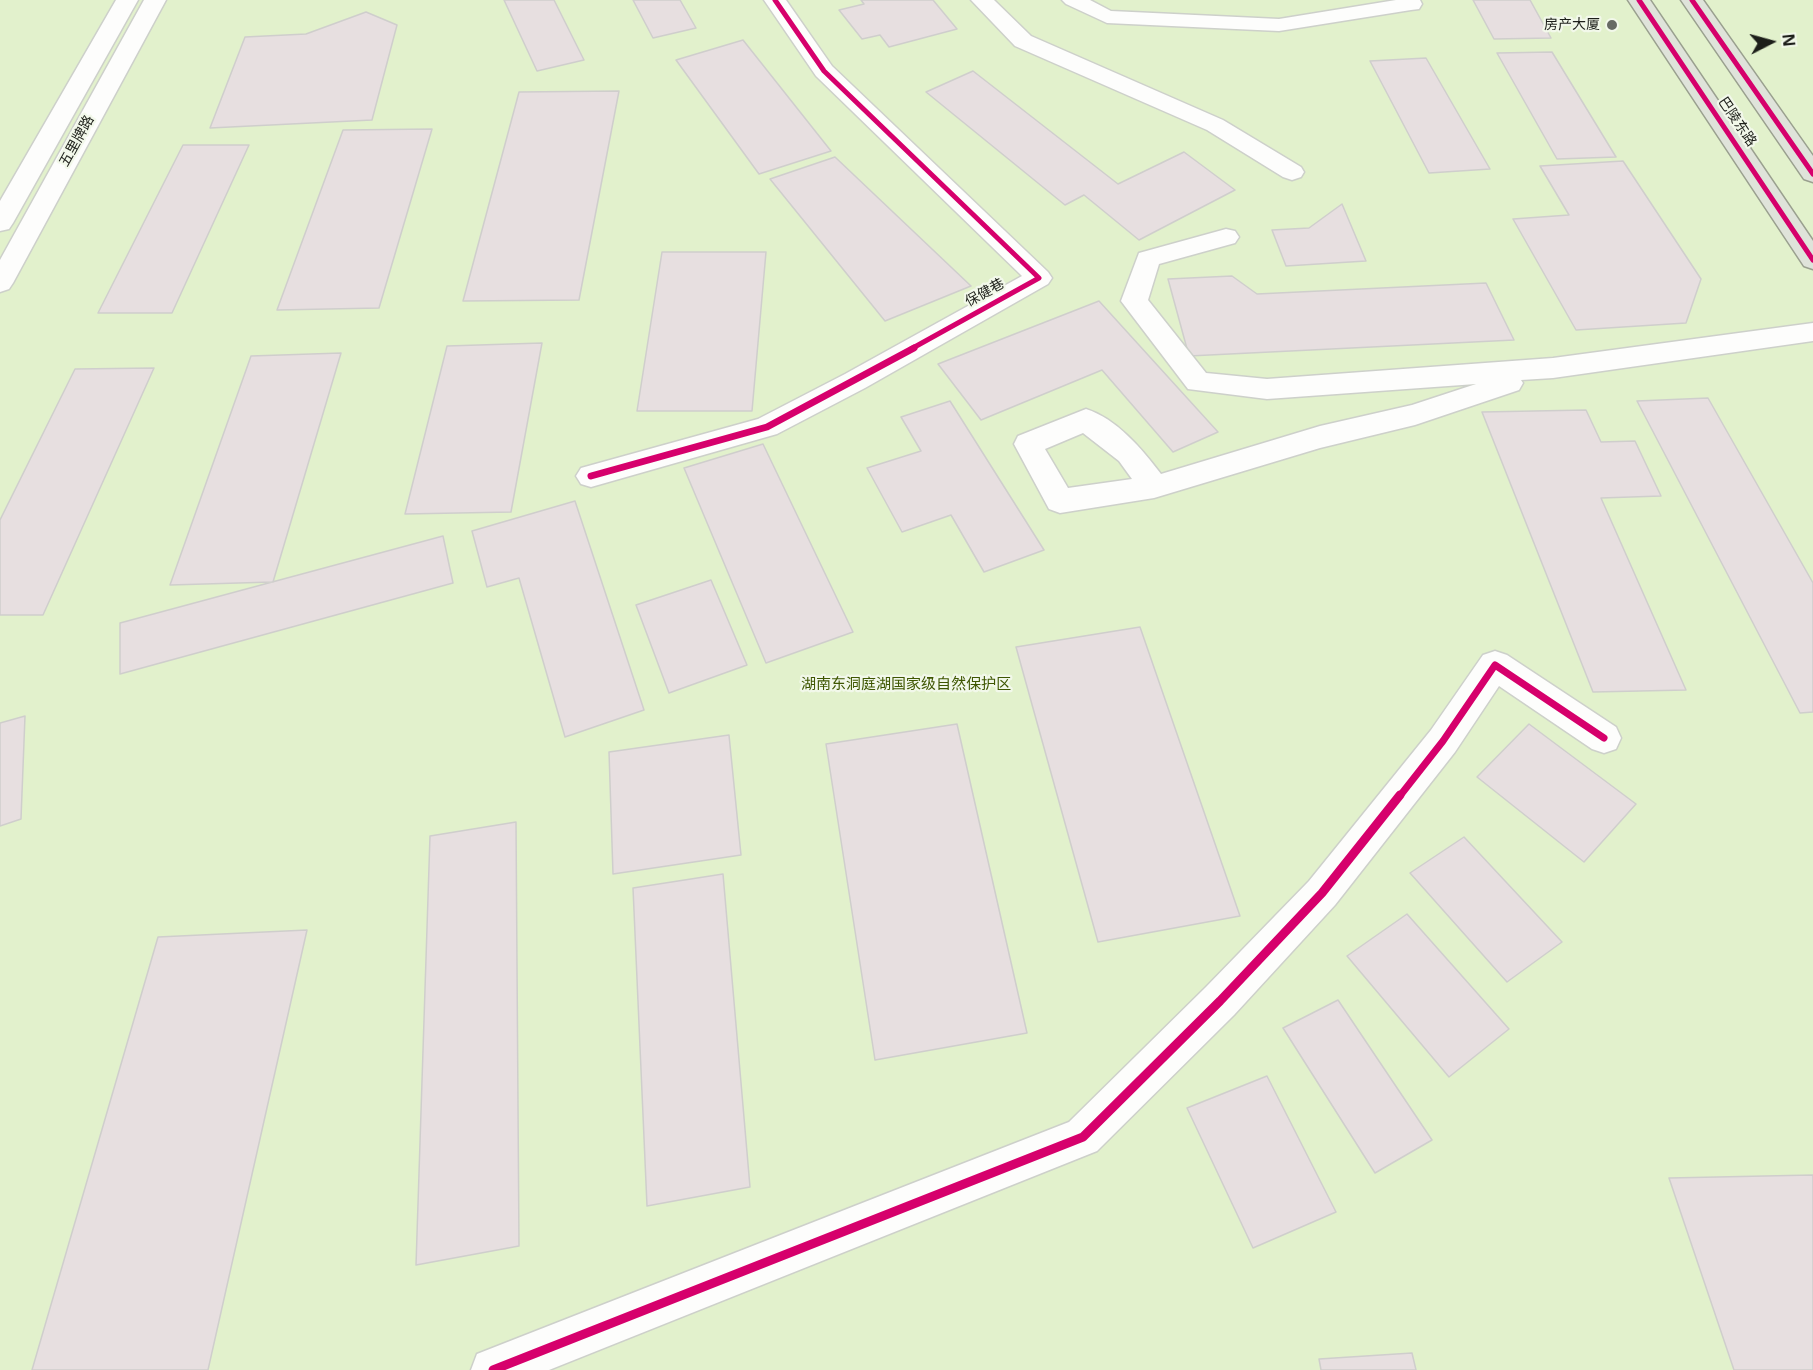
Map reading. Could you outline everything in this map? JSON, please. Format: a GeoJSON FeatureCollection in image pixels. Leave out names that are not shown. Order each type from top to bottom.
{"type":"FeatureCollection","features":[{"type":"Feature","properties":{"kind":"main road","name":"巴陵东路"},"geometry":{"type":"LineString","coordinates":[[1639,0],[1813,260]]}},
{"type":"Feature","properties":{"kind":"main road"},"geometry":{"type":"LineString","coordinates":[[1692,0],[1813,174]]}},
{"type":"Feature","properties":{"kind":"street","name":"五里牌路"},"geometry":{"type":"LineString","coordinates":[[0,223],[127,0]]}},
{"type":"Feature","properties":{"kind":"street","name":"五里牌路"},"geometry":{"type":"LineString","coordinates":[[0,283],[155,0]]}},
{"type":"Feature","properties":{"kind":"street","name":"保健巷"},"geometry":{"type":"LineString","coordinates":[[591,476],[767,427],[855,381],[1039,278],[824,71],[775,0]]}},
{"type":"Feature","properties":{"kind":"street"},"geometry":{"type":"LineString","coordinates":[[982,0],[1023,41],[1215,125],[1292,172]]}},
{"type":"Feature","properties":{"kind":"street"},"geometry":{"type":"LineString","coordinates":[[1073,0],[1107,17],[1279,25],[1411,4],[1409,0]]}},
{"type":"Feature","properties":{"kind":"street"},"geometry":{"type":"LineString","coordinates":[[1226,237],[1148,259],[1134,301],[1197,382],[1267,388],[1553,368],[1813,332]]}},
{"type":"Feature","properties":{"kind":"street"},"geometry":{"type":"LineString","coordinates":[[1154,488],[1320,437],[1415,415],[1553,368]]}},
{"type":"Feature","properties":{"kind":"street"},"geometry":{"type":"LineString","coordinates":[[493,1370],[1083,1137],[1220,1001],[1322,893],[1443,741],[1495,665],[1604,738]]}},
{"type":"Feature","properties":{"kind":"green space","name":"湖南东洞庭湖国家级自然保护区"},"geometry":{"type":"Polygon","coordinates":[[[0,0],[1813,0],[1813,1370],[0,1370],[0,0]]]}},
{"type":"Feature","properties":{"kind":"building"},"geometry":{"type":"Polygon","coordinates":[[[504,0],[554,0],[584,60],[537,71],[504,0]]]}},
{"type":"Feature","properties":{"kind":"building"},"geometry":{"type":"Polygon","coordinates":[[[633,0],[680,0],[696,28],[653,38],[633,0]]]}},
{"type":"Feature","properties":{"kind":"building"},"geometry":{"type":"Polygon","coordinates":[[[861,0],[933,0],[957,29],[889,47],[880,35],[862,39],[839,10],[864,4],[861,0]]]}},
{"type":"Feature","properties":{"kind":"building"},"geometry":{"type":"Polygon","coordinates":[[[1473,0],[1530,0],[1551,38],[1494,39],[1473,0]]]}},
{"type":"Feature","properties":{"kind":"building"},"geometry":{"type":"Polygon","coordinates":[[[366,12],[397,25],[372,120],[210,128],[245,37],[306,34],[366,12]]]}},
{"type":"Feature","properties":{"kind":"building"},"geometry":{"type":"Polygon","coordinates":[[[743,40],[831,151],[759,174],[676,60],[743,40]]]}},
{"type":"Feature","properties":{"kind":"building"},"geometry":{"type":"Polygon","coordinates":[[[1552,52],[1616,157],[1557,159],[1497,53],[1552,52]]]}},
{"type":"Feature","properties":{"kind":"building"},"geometry":{"type":"Polygon","coordinates":[[[1426,58],[1490,169],[1429,173],[1370,61],[1426,58]]]}},
{"type":"Feature","properties":{"kind":"building"},"geometry":{"type":"Polygon","coordinates":[[[973,71],[1118,184],[1184,152],[1235,190],[1139,240],[1084,195],[1065,205],[926,92],[973,71]]]}},
{"type":"Feature","properties":{"kind":"building"},"geometry":{"type":"Polygon","coordinates":[[[619,91],[579,300],[463,301],[519,92],[619,91]]]}},
{"type":"Feature","properties":{"kind":"building"},"geometry":{"type":"Polygon","coordinates":[[[432,129],[379,308],[277,310],[343,130],[432,129]]]}},
{"type":"Feature","properties":{"kind":"building"},"geometry":{"type":"Polygon","coordinates":[[[183,145],[249,145],[172,313],[98,313],[183,145]]]}},
{"type":"Feature","properties":{"kind":"building"},"geometry":{"type":"Polygon","coordinates":[[[835,157],[971,286],[885,321],[770,179],[835,157]]]}},
{"type":"Feature","properties":{"kind":"building"},"geometry":{"type":"Polygon","coordinates":[[[1623,161],[1701,279],[1686,323],[1576,330],[1513,219],[1569,215],[1540,166],[1623,161]]]}},
{"type":"Feature","properties":{"kind":"building"},"geometry":{"type":"Polygon","coordinates":[[[1342,204],[1366,261],[1286,266],[1272,230],[1309,228],[1342,204]]]}},
{"type":"Feature","properties":{"kind":"building"},"geometry":{"type":"Polygon","coordinates":[[[662,252],[766,252],[752,411],[637,411],[662,252]]]}},
{"type":"Feature","properties":{"kind":"building"},"geometry":{"type":"Polygon","coordinates":[[[1232,276],[1257,294],[1486,283],[1514,340],[1189,356],[1168,279],[1232,276]]]}},
{"type":"Feature","properties":{"kind":"building"},"geometry":{"type":"Polygon","coordinates":[[[1099,301],[1218,432],[1173,452],[1102,370],[981,420],[938,364],[1099,301]]]}},
{"type":"Feature","properties":{"kind":"building"},"geometry":{"type":"Polygon","coordinates":[[[542,343],[511,512],[405,514],[447,346],[542,343]]]}},
{"type":"Feature","properties":{"kind":"building"},"geometry":{"type":"Polygon","coordinates":[[[341,353],[273,582],[170,585],[251,356],[341,353]]]}},
{"type":"Feature","properties":{"kind":"building"},"geometry":{"type":"Polygon","coordinates":[[[154,368],[43,615],[0,615],[0,520],[75,369],[154,368]]]}},
{"type":"Feature","properties":{"kind":"building"},"geometry":{"type":"Polygon","coordinates":[[[1708,398],[1813,583],[1813,712],[1800,713],[1637,401],[1708,398]]]}},
{"type":"Feature","properties":{"kind":"building"},"geometry":{"type":"Polygon","coordinates":[[[950,401],[1044,550],[984,572],[951,515],[902,532],[867,468],[921,451],[901,417],[950,401]]]}},
{"type":"Feature","properties":{"kind":"building"},"geometry":{"type":"Polygon","coordinates":[[[1586,410],[1601,442],[1635,441],[1661,496],[1601,498],[1686,690],[1593,692],[1482,412],[1586,410]]]}},
{"type":"Feature","properties":{"kind":"building"},"geometry":{"type":"Polygon","coordinates":[[[763,444],[853,632],[766,663],[684,468],[763,444]]]}},
{"type":"Feature","properties":{"kind":"building"},"geometry":{"type":"Polygon","coordinates":[[[575,501],[644,710],[565,737],[519,578],[487,587],[472,531],[575,501]]]}},
{"type":"Feature","properties":{"kind":"building"},"geometry":{"type":"Polygon","coordinates":[[[443,536],[453,583],[120,674],[120,623],[443,536]]]}},
{"type":"Feature","properties":{"kind":"building"},"geometry":{"type":"Polygon","coordinates":[[[711,580],[747,665],[669,693],[636,605],[711,580]]]}},
{"type":"Feature","properties":{"kind":"building"},"geometry":{"type":"Polygon","coordinates":[[[1140,627],[1240,916],[1098,942],[1016,647],[1140,627]]]}},
{"type":"Feature","properties":{"kind":"building"},"geometry":{"type":"Polygon","coordinates":[[[25,716],[21,819],[0,826],[0,723],[25,716]]]}},
{"type":"Feature","properties":{"kind":"building"},"geometry":{"type":"Polygon","coordinates":[[[957,724],[1027,1033],[875,1060],[826,744],[957,724]]]}},
{"type":"Feature","properties":{"kind":"building"},"geometry":{"type":"Polygon","coordinates":[[[1529,724],[1636,804],[1584,862],[1477,777],[1529,724]]]}},
{"type":"Feature","properties":{"kind":"building"},"geometry":{"type":"Polygon","coordinates":[[[729,735],[741,855],[613,874],[609,752],[729,735]]]}},
{"type":"Feature","properties":{"kind":"building"},"geometry":{"type":"Polygon","coordinates":[[[516,822],[519,1246],[416,1265],[430,836],[516,822]]]}},
{"type":"Feature","properties":{"kind":"building"},"geometry":{"type":"Polygon","coordinates":[[[1464,837],[1562,942],[1507,982],[1410,873],[1464,837]]]}},
{"type":"Feature","properties":{"kind":"building"},"geometry":{"type":"Polygon","coordinates":[[[723,874],[750,1187],[647,1206],[633,888],[723,874]]]}},
{"type":"Feature","properties":{"kind":"building"},"geometry":{"type":"Polygon","coordinates":[[[1407,914],[1509,1029],[1449,1077],[1347,956],[1407,914]]]}},
{"type":"Feature","properties":{"kind":"building"},"geometry":{"type":"Polygon","coordinates":[[[307,930],[208,1370],[32,1370],[158,937],[307,930]]]}},
{"type":"Feature","properties":{"kind":"building"},"geometry":{"type":"Polygon","coordinates":[[[1338,1000],[1432,1140],[1375,1173],[1283,1028],[1338,1000]]]}},
{"type":"Feature","properties":{"kind":"building"},"geometry":{"type":"Polygon","coordinates":[[[1267,1076],[1336,1212],[1253,1248],[1187,1108],[1267,1076]]]}},
{"type":"Feature","properties":{"kind":"building"},"geometry":{"type":"Polygon","coordinates":[[[1813,1175],[1813,1370],[1734,1370],[1669,1178],[1813,1175]]]}},
{"type":"Feature","properties":{"kind":"building"},"geometry":{"type":"Polygon","coordinates":[[[1412,1353],[1416,1370],[1321,1370],[1319,1359],[1412,1353]]]}},
{"type":"Feature","properties":{"kind":"cycle path"},"geometry":{"type":"LineString","coordinates":[[591,476],[767,427],[855,381],[1039,278],[824,71],[775,0]]}},
{"type":"Feature","properties":{"kind":"cycle path"},"geometry":{"type":"LineString","coordinates":[[1639,0],[1813,260]]}},
{"type":"Feature","properties":{"kind":"cycle path"},"geometry":{"type":"LineString","coordinates":[[1692,0],[1813,174]]}},
{"type":"Feature","properties":{"kind":"cycle path"},"geometry":{"type":"LineString","coordinates":[[493,1370],[1083,1137],[1220,1001],[1322,893],[1443,741],[1495,665],[1604,738]]}},
{"type":"Feature","properties":{"kind":"place","name":"房产大厦"},"geometry":{"type":"Point","coordinates":[1612,25]}}]}
